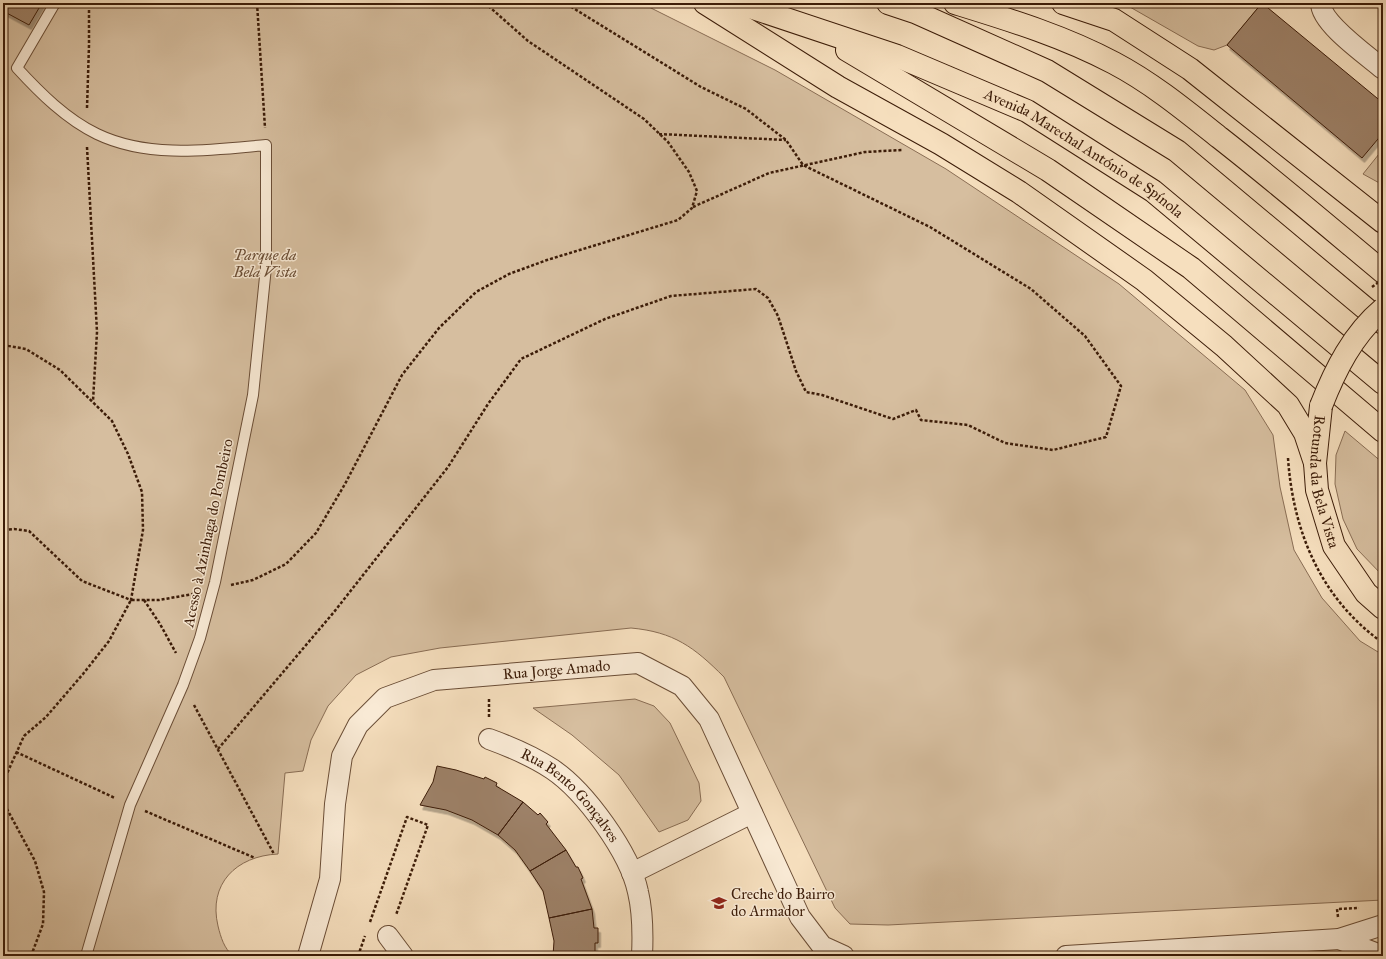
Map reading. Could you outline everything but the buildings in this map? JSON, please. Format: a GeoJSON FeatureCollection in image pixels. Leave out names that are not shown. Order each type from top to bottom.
{"type":"FeatureCollection","features":[{"type":"Feature","properties":{"kind":"highway"},"geometry":{"type":"LineString","coordinates":[[705,3],[838,87],[941,144],[1019,192],[1144,280],[1224,346],[1288,406],[1305,433],[1315,463]]}},
{"type":"Feature","properties":{"kind":"highway","name":"Avenida Marechal António de Spínola"},"geometry":{"type":"LineString","coordinates":[[738,3],[897,56],[1027,111],[1152,191],[1383,383]]}},
{"type":"Feature","properties":{"kind":"highway"},"geometry":{"type":"LineString","coordinates":[[888,3],[915,12],[1047,71],[1177,151],[1383,323]]}},
{"type":"Feature","properties":{"kind":"highway"},"geometry":{"type":"LineString","coordinates":[[956,3],[1039,29],[1094,53],[1139,78],[1180,106],[1266,174],[1383,272]]}},
{"type":"Feature","properties":{"kind":"highway"},"geometry":{"type":"LineString","coordinates":[[1063,3],[1114,20],[1190,69],[1383,222]]}},
{"type":"Feature","properties":{"kind":"highway"},"geometry":{"type":"LineString","coordinates":[[812,28],[1048,170],[1191,268],[1383,431]]}},
{"type":"Feature","properties":{"kind":"highway","name":"Rotunda da Bela Vista"},"geometry":{"type":"LineString","coordinates":[[1383,309],[1351,344],[1332,379],[1321,406],[1315,463],[1316,490],[1334,546],[1366,594],[1383,608]]}},
{"type":"Feature","properties":{"kind":"street"},"geometry":{"type":"LineString","coordinates":[[1321,3],[1321,8],[1325,17],[1334,27],[1383,69]]}},
{"type":"Feature","properties":{"kind":"street","name":"Rua Jorge Amado"},"geometry":{"type":"LineString","coordinates":[[308,956],[330,879],[336,804],[342,756],[358,725],[385,698],[434,680],[638,663],[682,686],[709,719],[800,917],[822,946],[844,956]]}},
{"type":"Feature","properties":{"kind":"street","name":"Rua Bento Gonçalves"},"geometry":{"type":"LineString","coordinates":[[489,739],[519,750],[553,770],[583,798],[607,828],[628,863],[638,891],[643,930],[642,956]]}},
{"type":"Feature","properties":{"kind":"street"},"geometry":{"type":"LineString","coordinates":[[632,873],[752,813]]}},
{"type":"Feature","properties":{"kind":"street"},"geometry":{"type":"LineString","coordinates":[[1066,956],[1339,939],[1383,925]]}},
{"type":"Feature","properties":{"kind":"street"},"geometry":{"type":"LineString","coordinates":[[388,936],[403,956]]}},
{"type":"Feature","properties":{"kind":"street"},"geometry":{"type":"LineString","coordinates":[[1339,939],[1383,956]]}},
{"type":"Feature","properties":{"kind":"lane"},"geometry":{"type":"LineString","coordinates":[[55,3],[17,68],[46,98],[86,127],[97,134],[121,143],[147,148],[205,151],[266,145]]}},
{"type":"Feature","properties":{"kind":"lane","name":"Acesso à Azinhaga do Pombeiro"},"geometry":{"type":"LineString","coordinates":[[86,956],[130,805],[183,685],[200,638],[213,589],[253,395],[266,267],[266,145]]}},
{"type":"Feature","properties":{"kind":"path"},"geometry":{"type":"LineString","coordinates":[[89,3],[86,127],[97,332],[93,401]]}},
{"type":"Feature","properties":{"kind":"path"},"geometry":{"type":"LineString","coordinates":[[257,3],[266,145]]}},
{"type":"Feature","properties":{"kind":"path"},"geometry":{"type":"LineString","coordinates":[[485,3],[528,41],[644,119],[668,142],[689,172],[697,191],[692,208]]}},
{"type":"Feature","properties":{"kind":"path"},"geometry":{"type":"LineString","coordinates":[[218,749],[334,612],[448,467],[488,404],[522,359],[612,316],[671,296],[756,289],[768,298],[778,316],[796,371],[806,392],[822,395],[893,419],[916,410],[921,420],[968,425],[1005,443],[1053,450],[1106,437],[1121,386],[1085,336],[1031,289],[937,231],[803,165],[786,140],[746,109],[701,87],[565,3]]}},
{"type":"Feature","properties":{"kind":"path"},"geometry":{"type":"LineString","coordinates":[[659,134],[786,140]]}},
{"type":"Feature","properties":{"kind":"path"},"geometry":{"type":"LineString","coordinates":[[3,530],[14,529],[29,532],[82,581],[131,600],[180,597],[252,580],[286,564],[316,533],[345,484],[402,375],[439,328],[476,292],[509,274],[548,260],[678,220],[692,208],[769,173],[865,152],[907,150]]}},
{"type":"Feature","properties":{"kind":"path"},"geometry":{"type":"LineString","coordinates":[[3,345],[26,350],[53,366],[93,401],[112,421],[128,454],[142,492],[143,530],[131,600],[109,641],[46,717],[24,736],[4,780],[7,809],[35,861],[44,892],[43,924],[31,956]]}},
{"type":"Feature","properties":{"kind":"path"},"geometry":{"type":"LineString","coordinates":[[144,600],[160,624],[178,657],[183,685],[274,854]]}},
{"type":"Feature","properties":{"kind":"path"},"geometry":{"type":"LineString","coordinates":[[489,739],[490,676]]}},
{"type":"Feature","properties":{"kind":"path"},"geometry":{"type":"LineString","coordinates":[[368,927],[407,817],[428,825],[388,936]]}},
{"type":"Feature","properties":{"kind":"path"},"geometry":{"type":"LineString","coordinates":[[358,956],[366,934]]}},
{"type":"Feature","properties":{"kind":"green space","name":"Parque da Bela Vista"},"geometry":{"type":"Polygon","coordinates":[[[3,3],[641,3],[775,70],[946,169],[1119,284],[1245,390],[1273,435],[1280,487],[1294,550],[1322,598],[1360,641],[1383,655],[1383,900],[888,925],[850,924],[835,908],[724,677],[693,649],[671,637],[646,630],[631,628],[440,648],[391,657],[356,675],[328,706],[311,740],[303,771],[285,773],[278,854],[250,860],[228,875],[222,885],[217,897],[216,911],[218,926],[220,935],[227,950],[233,956],[3,956],[3,3]]]}},
{"type":"Feature","properties":{"kind":"green space"},"geometry":{"type":"Polygon","coordinates":[[[1123,3],[1262,3],[1227,45],[1214,50],[1198,46],[1123,3]]]}},
{"type":"Feature","properties":{"kind":"green space"},"geometry":{"type":"Polygon","coordinates":[[[1383,149],[1383,185],[1363,174],[1383,149]]]}},
{"type":"Feature","properties":{"kind":"green space"},"geometry":{"type":"Polygon","coordinates":[[[1345,431],[1383,463],[1383,576],[1357,549],[1343,519],[1335,484],[1336,455],[1345,431]]]}},
{"type":"Feature","properties":{"kind":"green space"},"geometry":{"type":"Polygon","coordinates":[[[635,699],[654,706],[670,723],[699,783],[701,801],[688,820],[659,832],[619,775],[572,735],[533,708],[635,699]]]}},
{"type":"Feature","properties":{"kind":"place","name":"Creche do Bairro do Armador"},"geometry":{"type":"Point","coordinates":[719,903]}}]}
